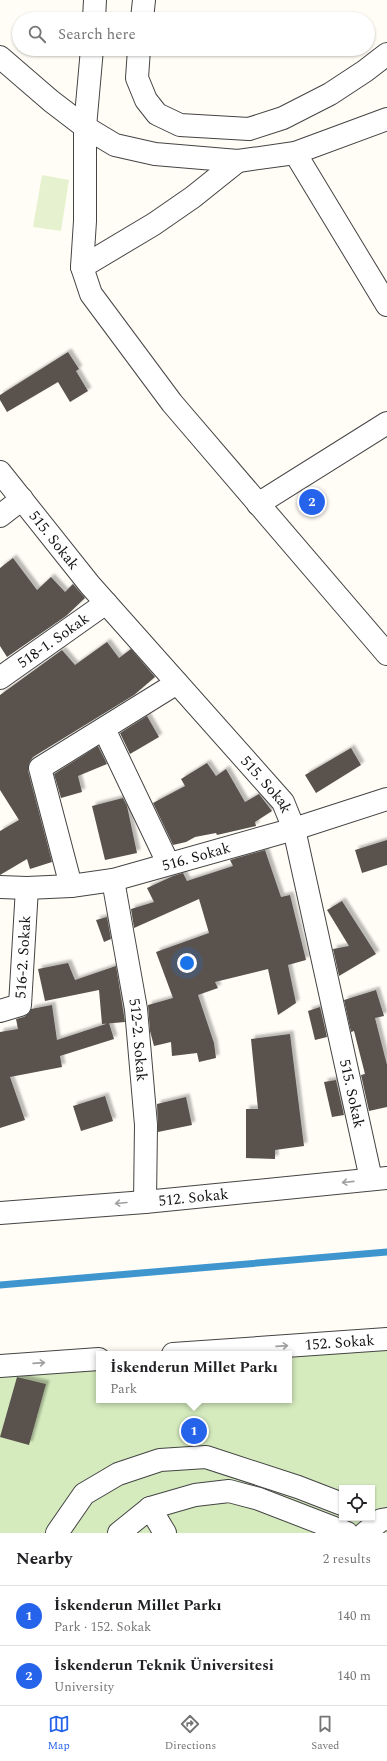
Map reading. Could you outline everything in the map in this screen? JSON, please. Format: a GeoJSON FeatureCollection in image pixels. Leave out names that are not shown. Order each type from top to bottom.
{"type":"FeatureCollection","features":[{"type":"Feature","properties":{"kind":"street"},"geometry":{"type":"LineString","coordinates":[[94,12],[95,0]]}},
{"type":"Feature","properties":{"kind":"street"},"geometry":{"type":"LineString","coordinates":[[143,12],[144,0]]}},
{"type":"Feature","properties":{"kind":"street"},"geometry":{"type":"LineString","coordinates":[[139,56],[137,78],[146,100],[157,114],[180,125],[249,129],[283,118],[330,94],[365,72],[387,54]]}},
{"type":"Feature","properties":{"kind":"street"},"geometry":{"type":"LineString","coordinates":[[91,56],[85,127],[85,221],[82,267],[91,294],[167,397],[387,654]]}},
{"type":"Feature","properties":{"kind":"street"},"geometry":{"type":"LineString","coordinates":[[0,57],[51,101],[85,127],[115,145],[156,154],[238,161],[295,154],[387,119]]}},
{"type":"Feature","properties":{"kind":"street"},"geometry":{"type":"LineString","coordinates":[[295,154],[387,305]]}},
{"type":"Feature","properties":{"kind":"street"},"geometry":{"type":"LineString","coordinates":[[82,267],[154,224],[193,197],[238,161]]}},
{"type":"Feature","properties":{"kind":"street"},"geometry":{"type":"LineString","coordinates":[[258,504],[387,422]]}},
{"type":"Feature","properties":{"kind":"street","name":"515. Sokak"},"geometry":{"type":"LineString","coordinates":[[0,472],[106,603],[283,802],[294,828],[379,1178]]}},
{"type":"Feature","properties":{"kind":"street"},"geometry":{"type":"LineString","coordinates":[[0,516],[22,499]]}},
{"type":"Feature","properties":{"kind":"street","name":"518-1. Sokak"},"geometry":{"type":"LineString","coordinates":[[0,678],[106,603]]}},
{"type":"Feature","properties":{"kind":"street"},"geometry":{"type":"LineString","coordinates":[[72,886],[40,768],[177,683]]}},
{"type":"Feature","properties":{"kind":"street"},"geometry":{"type":"LineString","coordinates":[[104,729],[168,863]]}},
{"type":"Feature","properties":{"kind":"street","name":"516. Sokak"},"geometry":{"type":"LineString","coordinates":[[0,887],[27,888],[72,886],[113,880],[294,828],[387,799]]}},
{"type":"Feature","properties":{"kind":"street","name":"512-2. Sokak"},"geometry":{"type":"LineString","coordinates":[[113,880],[136,1009],[146,1125],[145,1202]]}},
{"type":"Feature","properties":{"kind":"street","name":"516-2. Sokak"},"geometry":{"type":"LineString","coordinates":[[0,1011],[20,1005],[27,888]]}},
{"type":"Feature","properties":{"kind":"street","name":"512. Sokak"},"geometry":{"type":"LineString","coordinates":[[0,1213],[145,1202],[379,1178]]}},
{"type":"Feature","properties":{"kind":"street","name":"152. Sokak"},"geometry":{"type":"LineString","coordinates":[[216,1351],[387,1339]]}},
{"type":"Feature","properties":{"kind":"street"},"geometry":{"type":"LineString","coordinates":[[0,1366],[96,1359]]}},
{"type":"Feature","properties":{"kind":"street"},"geometry":{"type":"LineString","coordinates":[[57,1533],[84,1494],[118,1474],[160,1460],[206,1457],[298,1487],[339,1503]]}},
{"type":"Feature","properties":{"kind":"street"},"geometry":{"type":"LineString","coordinates":[[119,1533],[150,1508],[195,1495],[229,1491],[259,1499],[347,1533]]}},
{"type":"Feature","properties":{"kind":"street"},"geometry":{"type":"LineString","coordinates":[[150,1508],[165,1533]]}},
{"type":"Feature","properties":{"kind":"green space"},"geometry":{"type":"Polygon","coordinates":[[[42,175],[69,180],[61,231],[33,227],[42,175]]]}},
{"type":"Feature","properties":{"kind":"green space"},"geometry":{"type":"Polygon","coordinates":[[[387,1350],[387,1533],[0,1533],[0,1373],[96,1367],[96,1403],[292,1403],[292,1356],[387,1350]]]}},
{"type":"Feature","properties":{"kind":"building"},"geometry":{"type":"Polygon","coordinates":[[[68,352],[79,369],[76,371],[88,391],[70,402],[58,382],[7,412],[0,400],[0,395],[68,352]]]}},
{"type":"Feature","properties":{"kind":"building"},"geometry":{"type":"Polygon","coordinates":[[[13,558],[37,590],[51,577],[65,592],[73,584],[85,598],[66,616],[7,657],[0,646],[0,568],[13,558]]]}},
{"type":"Feature","properties":{"kind":"building"},"geometry":{"type":"Polygon","coordinates":[[[107,642],[119,658],[131,649],[155,677],[134,695],[33,757],[29,763],[28,771],[52,862],[30,869],[27,859],[0,875],[0,831],[19,820],[0,790],[0,695],[62,650],[75,665],[107,642]]]}},
{"type":"Feature","properties":{"kind":"building"},"geometry":{"type":"Polygon","coordinates":[[[147,716],[159,737],[130,754],[120,733],[147,716]]]}},
{"type":"Feature","properties":{"kind":"building"},"geometry":{"type":"Polygon","coordinates":[[[98,746],[107,764],[78,776],[82,792],[61,798],[54,774],[98,746]]]}},
{"type":"Feature","properties":{"kind":"building"},"geometry":{"type":"Polygon","coordinates":[[[351,748],[361,765],[316,793],[305,775],[351,748]]]}},
{"type":"Feature","properties":{"kind":"building"},"geometry":{"type":"Polygon","coordinates":[[[207,763],[216,776],[226,769],[245,802],[259,794],[272,811],[255,822],[256,826],[217,835],[216,833],[195,837],[186,842],[173,845],[153,803],[185,786],[181,779],[207,763]]]}},
{"type":"Feature","properties":{"kind":"building"},"geometry":{"type":"Polygon","coordinates":[[[123,798],[127,806],[137,853],[105,860],[92,806],[123,798]]]}},
{"type":"Feature","properties":{"kind":"building"},"geometry":{"type":"Polygon","coordinates":[[[387,840],[387,865],[362,873],[355,850],[387,840]]]}},
{"type":"Feature","properties":{"kind":"building"},"geometry":{"type":"Polygon","coordinates":[[[265,850],[281,897],[290,895],[306,960],[288,965],[296,1003],[278,1015],[268,969],[215,982],[218,988],[198,995],[214,1043],[216,1058],[199,1062],[197,1053],[172,1056],[171,1042],[154,1046],[150,1031],[148,1005],[173,998],[156,952],[209,933],[199,899],[134,928],[131,909],[154,902],[147,888],[173,876],[183,873],[187,881],[233,866],[230,860],[265,850]]]}},
{"type":"Feature","properties":{"kind":"building"},"geometry":{"type":"Polygon","coordinates":[[[342,901],[376,954],[339,976],[333,949],[349,946],[327,910],[342,901]]]}},
{"type":"Feature","properties":{"kind":"building"},"geometry":{"type":"Polygon","coordinates":[[[107,917],[111,939],[104,942],[96,920],[107,917]]]}},
{"type":"Feature","properties":{"kind":"building"},"geometry":{"type":"Polygon","coordinates":[[[68,963],[75,980],[116,966],[125,1022],[102,1024],[99,990],[45,1001],[38,969],[68,963]]]}},
{"type":"Feature","properties":{"kind":"building"},"geometry":{"type":"Polygon","coordinates":[[[376,990],[384,1016],[375,1018],[387,1065],[387,1107],[369,1111],[361,1075],[365,1074],[354,1031],[351,1032],[344,1000],[376,990]]]}},
{"type":"Feature","properties":{"kind":"building"},"geometry":{"type":"Polygon","coordinates":[[[52,1005],[57,1040],[109,1023],[114,1039],[60,1056],[62,1067],[10,1077],[25,1120],[0,1128],[0,1032],[18,1029],[16,1019],[24,1017],[31,1009],[52,1005]]]}},
{"type":"Feature","properties":{"kind":"building"},"geometry":{"type":"Polygon","coordinates":[[[320,1007],[327,1037],[315,1040],[308,1011],[320,1007]]]}},
{"type":"Feature","properties":{"kind":"building"},"geometry":{"type":"Polygon","coordinates":[[[290,1034],[304,1146],[275,1150],[275,1159],[246,1158],[246,1109],[258,1109],[251,1039],[290,1034]]]}},
{"type":"Feature","properties":{"kind":"building"},"geometry":{"type":"Polygon","coordinates":[[[336,1080],[344,1115],[332,1117],[324,1082],[336,1080]]]}},
{"type":"Feature","properties":{"kind":"building"},"geometry":{"type":"Polygon","coordinates":[[[105,1096],[113,1121],[81,1131],[73,1106],[105,1096]]]}},
{"type":"Feature","properties":{"kind":"building"},"geometry":{"type":"Polygon","coordinates":[[[186,1097],[192,1125],[158,1132],[157,1104],[186,1097]]]}},
{"type":"Feature","properties":{"kind":"building"},"geometry":{"type":"Polygon","coordinates":[[[17,1377],[46,1384],[29,1445],[0,1437],[17,1377]]]}},
{"type":"Feature","properties":{"kind":"waterway"},"geometry":{"type":"LineString","coordinates":[[0,1285],[387,1252]]}},
{"type":"Feature","properties":{"kind":"place","name":"İskenderun Teknik Üniversitesi"},"geometry":{"type":"Point","coordinates":[312,502]}},
{"type":"Feature","properties":{"kind":"place","name":"İskenderun Millet Parkı"},"geometry":{"type":"Point","coordinates":[194,1431]}}]}
